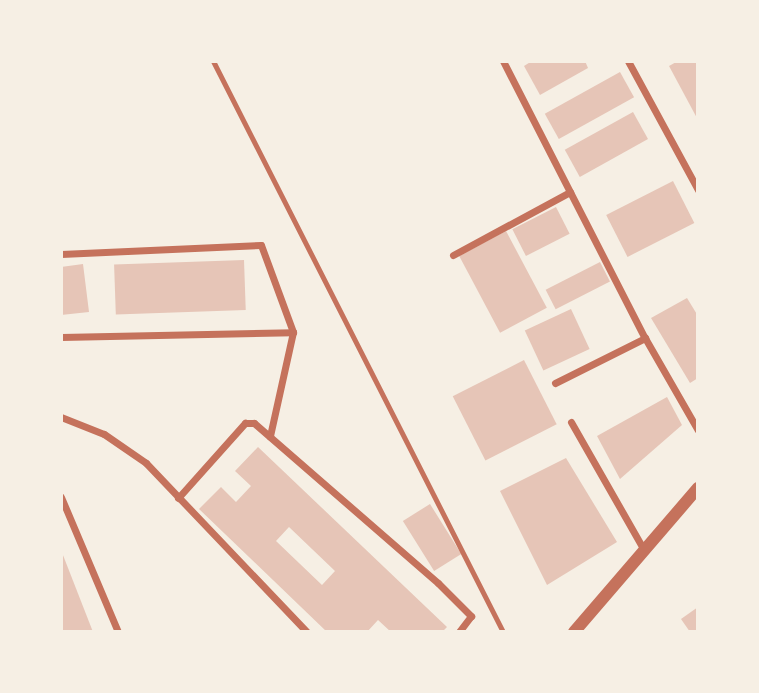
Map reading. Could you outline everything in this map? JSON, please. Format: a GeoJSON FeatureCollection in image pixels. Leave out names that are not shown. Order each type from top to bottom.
{"type":"FeatureCollection","features":[{"type":"Feature","properties":{"kind":"street"},"geometry":{"type":"LineString","coordinates":[[503,61],[645,338],[698,430]]}},
{"type":"Feature","properties":{"kind":"street"},"geometry":{"type":"LineString","coordinates":[[628,61],[698,190]]}},
{"type":"Feature","properties":{"kind":"street"},"geometry":{"type":"LineString","coordinates":[[453,255],[570,192]]}},
{"type":"Feature","properties":{"kind":"street"},"geometry":{"type":"LineString","coordinates":[[61,254],[261,245],[293,332],[270,436]]}},
{"type":"Feature","properties":{"kind":"street"},"geometry":{"type":"LineString","coordinates":[[61,337],[293,332]]}},
{"type":"Feature","properties":{"kind":"street"},"geometry":{"type":"LineString","coordinates":[[555,383],[645,338]]}},
{"type":"Feature","properties":{"kind":"street"},"geometry":{"type":"LineString","coordinates":[[61,417],[114,441],[146,463],[307,632]]}},
{"type":"Feature","properties":{"kind":"street"},"geometry":{"type":"LineString","coordinates":[[571,422],[644,551]]}},
{"type":"Feature","properties":{"kind":"street"},"geometry":{"type":"LineString","coordinates":[[178,498],[245,423],[254,423],[471,616],[459,632]]}},
{"type":"Feature","properties":{"kind":"street"},"geometry":{"type":"LineString","coordinates":[[574,632],[698,488]]}},
{"type":"Feature","properties":{"kind":"street"},"geometry":{"type":"LineString","coordinates":[[61,497],[118,632]]}},
{"type":"Feature","properties":{"kind":"lane"},"geometry":{"type":"LineString","coordinates":[[213,61],[503,632]]}},
{"type":"Feature","properties":{"kind":"building"},"geometry":{"type":"Polygon","coordinates":[[[532,61],[585,61],[588,68],[540,95],[524,66],[532,61]]]}},
{"type":"Feature","properties":{"kind":"building"},"geometry":{"type":"Polygon","coordinates":[[[678,61],[698,61],[698,120],[669,66],[678,61]]]}},
{"type":"Feature","properties":{"kind":"building"},"geometry":{"type":"Polygon","coordinates":[[[620,72],[634,97],[559,139],[545,114],[620,72]]]}},
{"type":"Feature","properties":{"kind":"building"},"geometry":{"type":"Polygon","coordinates":[[[633,112],[648,139],[580,177],[565,150],[633,112]]]}},
{"type":"Feature","properties":{"kind":"building"},"geometry":{"type":"Polygon","coordinates":[[[673,181],[694,223],[628,257],[606,215],[673,181]]]}},
{"type":"Feature","properties":{"kind":"building"},"geometry":{"type":"Polygon","coordinates":[[[556,207],[570,234],[526,256],[512,229],[556,207]]]}},
{"type":"Feature","properties":{"kind":"building"},"geometry":{"type":"Polygon","coordinates":[[[506,231],[547,308],[500,333],[459,256],[506,231]]]}},
{"type":"Feature","properties":{"kind":"building"},"geometry":{"type":"Polygon","coordinates":[[[244,260],[246,310],[116,315],[114,265],[244,260]]]}},
{"type":"Feature","properties":{"kind":"building"},"geometry":{"type":"Polygon","coordinates":[[[600,262],[610,282],[556,309],[546,290],[600,262]]]}},
{"type":"Feature","properties":{"kind":"building"},"geometry":{"type":"Polygon","coordinates":[[[83,264],[89,312],[61,315],[61,267],[83,264]]]}},
{"type":"Feature","properties":{"kind":"building"},"geometry":{"type":"Polygon","coordinates":[[[687,298],[698,316],[698,378],[690,383],[651,318],[687,298]]]}},
{"type":"Feature","properties":{"kind":"building"},"geometry":{"type":"Polygon","coordinates":[[[571,309],[590,349],[543,370],[525,331],[571,309]]]}},
{"type":"Feature","properties":{"kind":"building"},"geometry":{"type":"Polygon","coordinates":[[[524,360],[557,424],[485,460],[453,396],[524,360]]]}},
{"type":"Feature","properties":{"kind":"building"},"geometry":{"type":"Polygon","coordinates":[[[667,397],[682,425],[620,479],[597,436],[667,397]]]}},
{"type":"Feature","properties":{"kind":"building"},"geometry":{"type":"Polygon","coordinates":[[[258,447],[447,627],[442,632],[391,632],[378,620],[367,632],[327,632],[199,509],[221,487],[236,502],[251,486],[235,471],[258,447]],[[289,527],[276,541],[322,585],[335,571],[289,527]]]}},
{"type":"Feature","properties":{"kind":"building"},"geometry":{"type":"Polygon","coordinates":[[[566,458],[617,542],[547,585],[500,491],[566,458]]]}},
{"type":"Feature","properties":{"kind":"building"},"geometry":{"type":"Polygon","coordinates":[[[430,504],[461,554],[434,571],[403,521],[430,504]]]}},
{"type":"Feature","properties":{"kind":"building"},"geometry":{"type":"Polygon","coordinates":[[[61,550],[93,632],[61,632],[61,550]]]}},
{"type":"Feature","properties":{"kind":"building"},"geometry":{"type":"Polygon","coordinates":[[[698,607],[698,632],[690,632],[681,619],[698,607]]]}}]}
